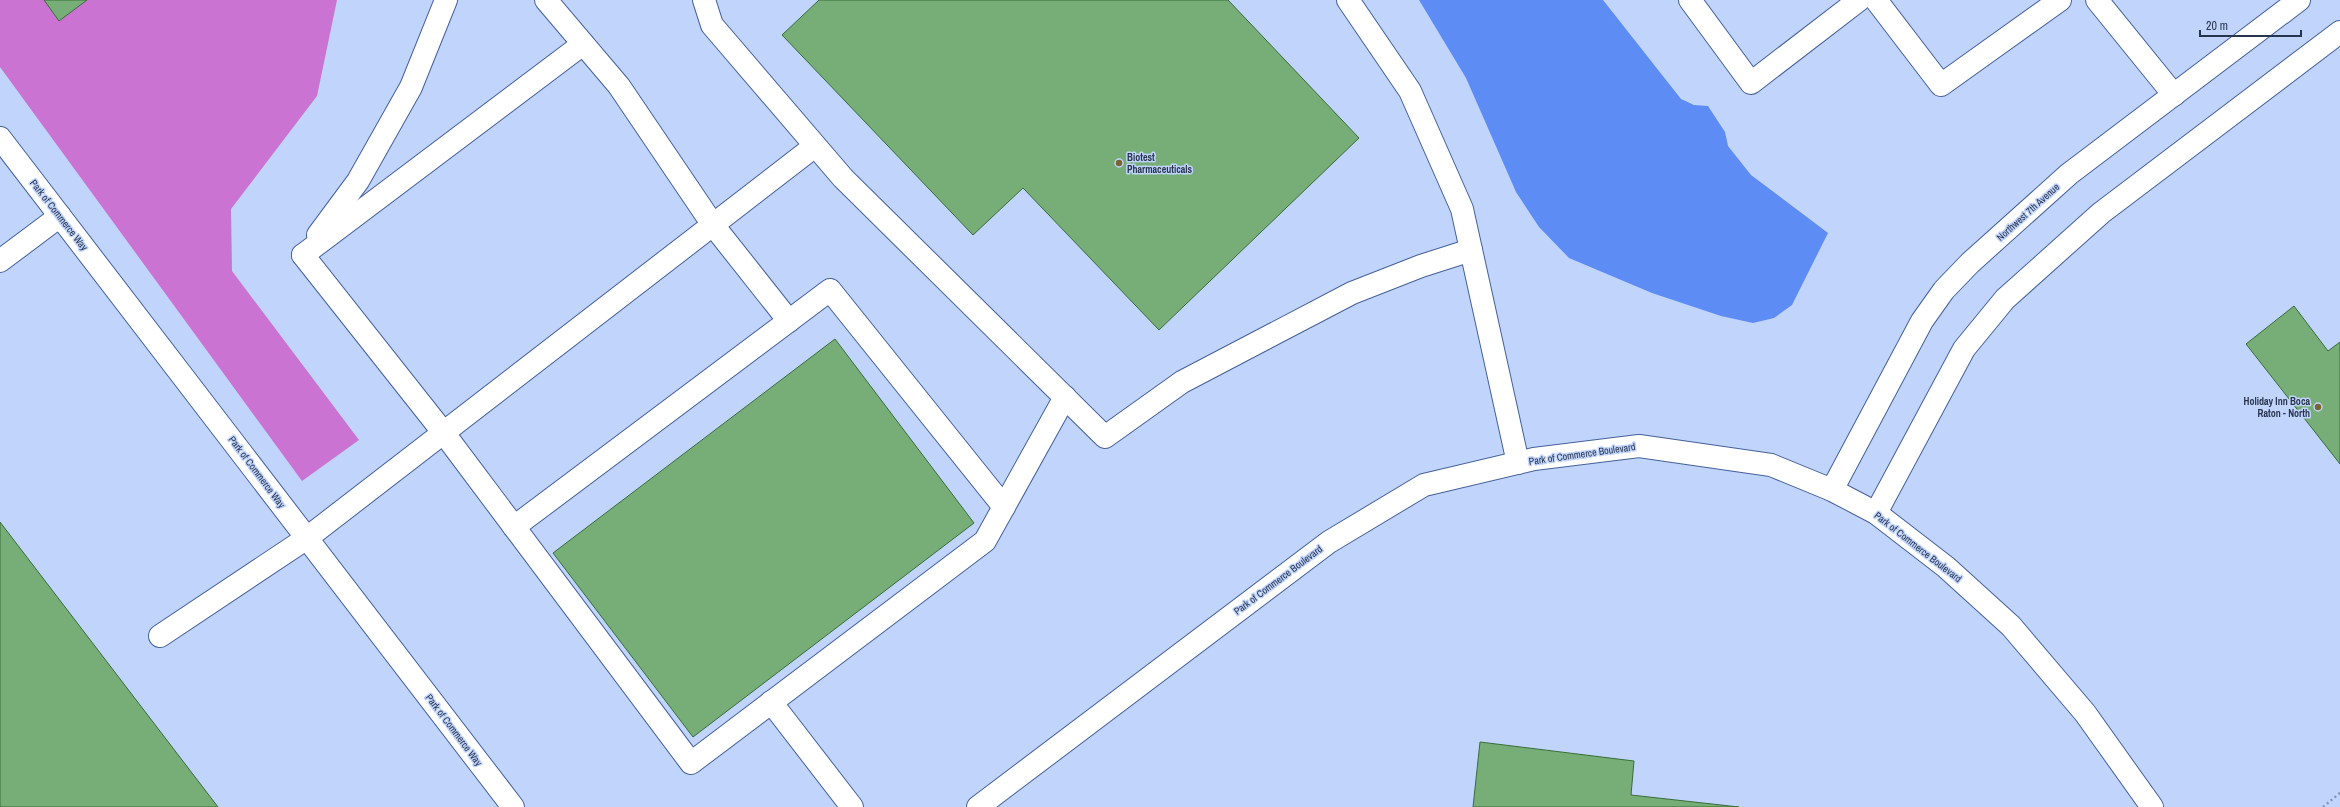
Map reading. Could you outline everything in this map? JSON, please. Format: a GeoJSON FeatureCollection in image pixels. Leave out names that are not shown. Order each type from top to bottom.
{"type":"FeatureCollection","features":[{"type":"Feature","properties":{"kind":"street"},"geometry":{"type":"LineString","coordinates":[[303,255],[358,180],[410,87],[446,0]]}},
{"type":"Feature","properties":{"kind":"street"},"geometry":{"type":"LineString","coordinates":[[546,0],[619,86],[713,225],[789,321]]}},
{"type":"Feature","properties":{"kind":"street"},"geometry":{"type":"LineString","coordinates":[[704,0],[712,25],[843,178],[1105,437],[1182,382],[1345,297],[1421,266],[1471,250]]}},
{"type":"Feature","properties":{"kind":"street"},"geometry":{"type":"LineString","coordinates":[[1348,0],[1410,91],[1462,209],[1518,463]]}},
{"type":"Feature","properties":{"kind":"street"},"geometry":{"type":"LineString","coordinates":[[1690,0],[1751,83],[1859,0]]}},
{"type":"Feature","properties":{"kind":"street"},"geometry":{"type":"LineString","coordinates":[[1876,0],[1941,84],[2060,0]]}},
{"type":"Feature","properties":{"kind":"street"},"geometry":{"type":"LineString","coordinates":[[2097,0],[2174,95]]}},
{"type":"Feature","properties":{"kind":"street","name":"Northwest 7th Avenue"},"geometry":{"type":"LineString","coordinates":[[1832,490],[1918,328],[1944,290],[1970,263],[2069,174],[2299,0]]}},
{"type":"Feature","properties":{"kind":"street"},"geometry":{"type":"LineString","coordinates":[[1876,514],[1964,349],[2004,300],[2101,213],[2340,32]]}},
{"type":"Feature","properties":{"kind":"street"},"geometry":{"type":"LineString","coordinates":[[303,255],[583,44]]}},
{"type":"Feature","properties":{"kind":"street","name":"Park of Commerce Way"},"geometry":{"type":"LineString","coordinates":[[0,138],[513,807]]}},
{"type":"Feature","properties":{"kind":"street"},"geometry":{"type":"LineString","coordinates":[[160,636],[307,538],[815,146]]}},
{"type":"Feature","properties":{"kind":"street"},"geometry":{"type":"LineString","coordinates":[[0,261],[60,216]]}},
{"type":"Feature","properties":{"kind":"street"},"geometry":{"type":"LineString","coordinates":[[303,255],[444,432],[690,763],[985,541],[1065,397]]}},
{"type":"Feature","properties":{"kind":"street"},"geometry":{"type":"LineString","coordinates":[[514,527],[830,290],[1004,507]]}},
{"type":"Feature","properties":{"kind":"street","name":"Park of Commerce Boulevard"},"geometry":{"type":"LineString","coordinates":[[978,807],[1329,542],[1424,486],[1518,463],[1639,446],[1770,465],[1832,490],[1876,514],[1946,567],[2011,626],[2084,712],[2152,807]]}},
{"type":"Feature","properties":{"kind":"street"},"geometry":{"type":"LineString","coordinates":[[771,702],[852,807]]}},
{"type":"Feature","properties":{"kind":"path"},"geometry":{"type":"LineString","coordinates":[[2323,807],[2340,794]]}},
{"type":"Feature","properties":{"kind":"shaded area"},"geometry":{"type":"Polygon","coordinates":[[[0,0],[337,0],[317,96],[231,209],[232,271],[359,440],[302,481],[0,67],[0,0]]]}},
{"type":"Feature","properties":{"kind":"water"},"geometry":{"type":"Polygon","coordinates":[[[1419,0],[1603,0],[1681,99],[1694,105],[1708,106],[1725,132],[1728,146],[1751,175],[1828,233],[1792,305],[1774,318],[1753,323],[1721,316],[1652,293],[1569,258],[1539,227],[1516,192],[1466,78],[1419,0]]]}},
{"type":"Feature","properties":{"kind":"building"},"geometry":{"type":"Polygon","coordinates":[[[44,0],[87,0],[59,21],[44,0]]]}},
{"type":"Feature","properties":{"kind":"building","name":"Biotest Pharmaceuticals"},"geometry":{"type":"Polygon","coordinates":[[[819,0],[1228,0],[1359,138],[1159,330],[1023,188],[973,235],[782,35],[819,0]]]}},
{"type":"Feature","properties":{"kind":"building","name":"Holiday Inn Boca Raton - North"},"geometry":{"type":"Polygon","coordinates":[[[2294,306],[2328,351],[2340,342],[2340,464],[2246,344],[2294,306]]]}},
{"type":"Feature","properties":{"kind":"building"},"geometry":{"type":"Polygon","coordinates":[[[835,339],[974,523],[693,737],[553,553],[835,339]]]}},
{"type":"Feature","properties":{"kind":"building"},"geometry":{"type":"Polygon","coordinates":[[[0,522],[218,807],[0,807],[0,522]]]}},
{"type":"Feature","properties":{"kind":"building"},"geometry":{"type":"Polygon","coordinates":[[[1480,742],[1634,761],[1631,795],[1739,807],[1473,807],[1480,742]]]}},
{"type":"Feature","properties":{"kind":"place","name":"Biotest Pharmaceuticals"},"geometry":{"type":"Point","coordinates":[1119,163]}},
{"type":"Feature","properties":{"kind":"place","name":"Holiday Inn Boca Raton - North"},"geometry":{"type":"Point","coordinates":[2318,407]}}]}
